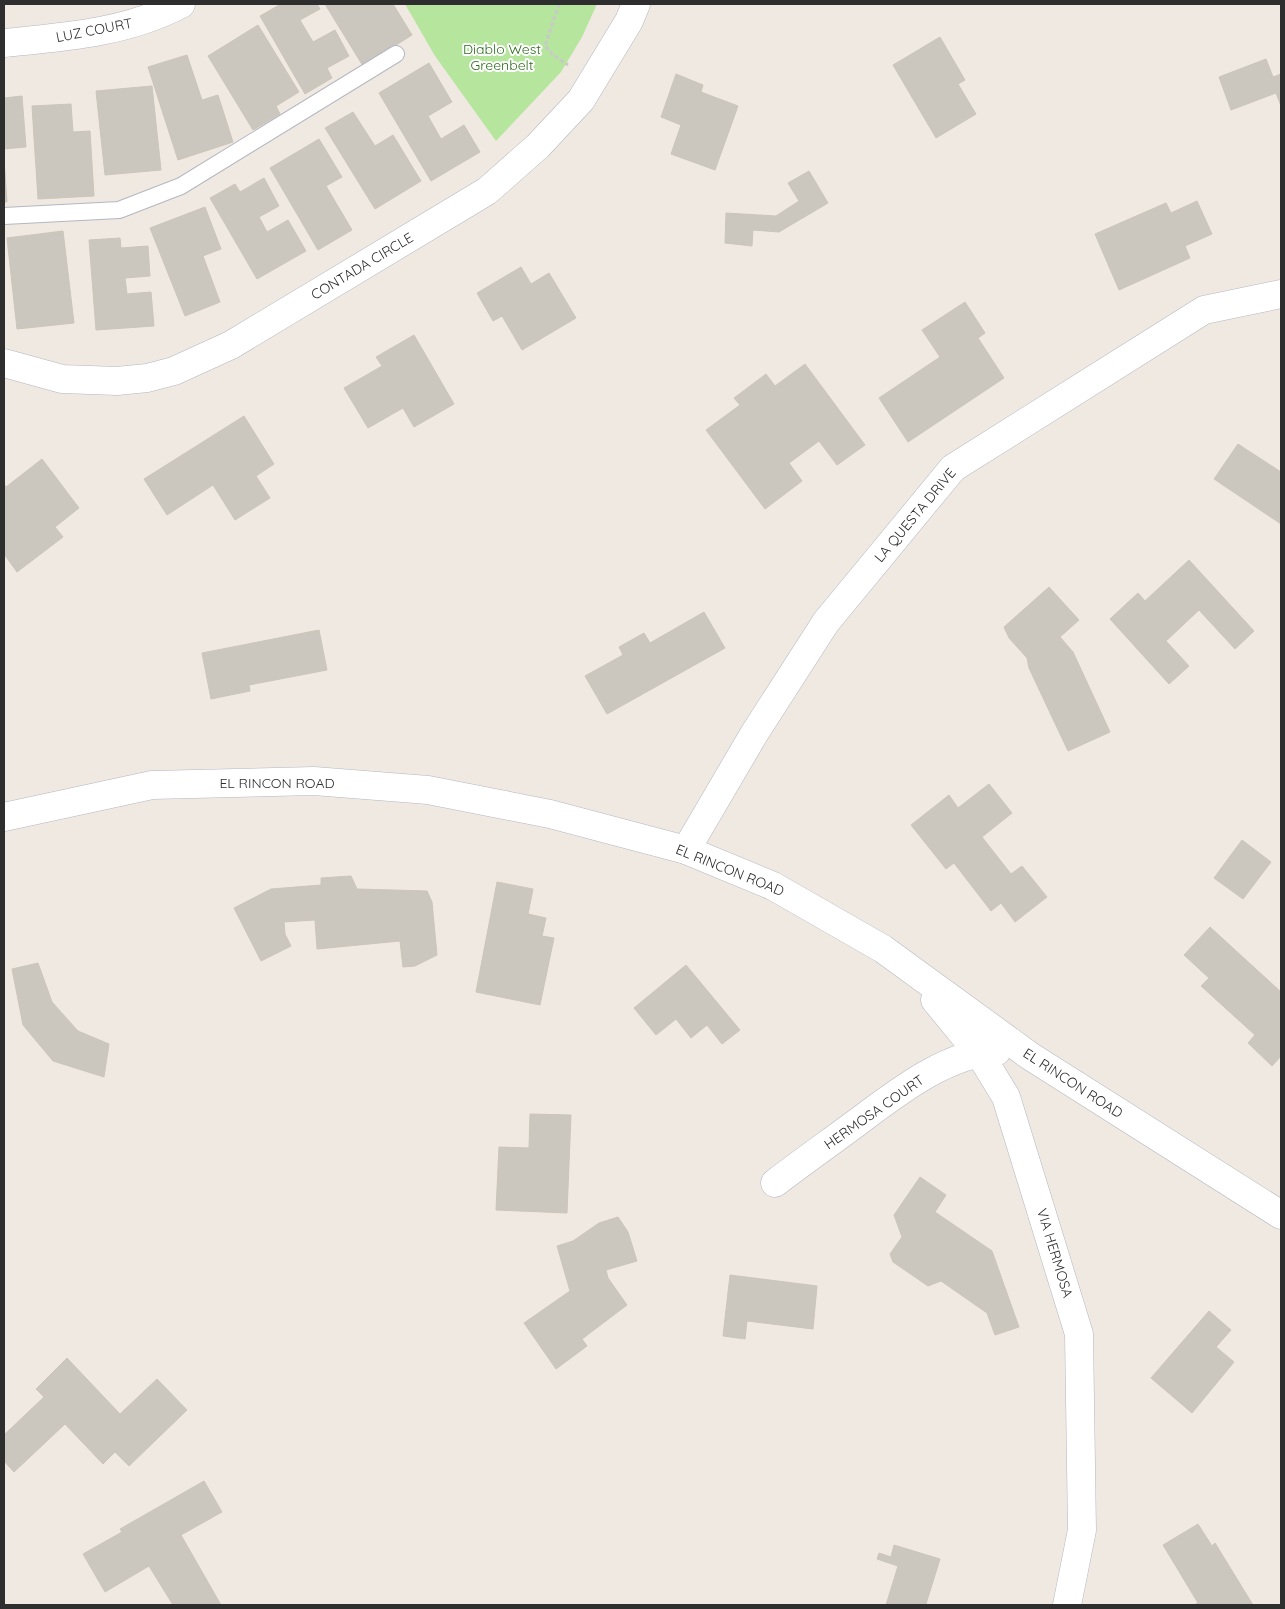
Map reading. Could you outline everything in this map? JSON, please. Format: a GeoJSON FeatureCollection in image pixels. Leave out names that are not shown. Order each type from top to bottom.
{"type":"FeatureCollection","features":[{"type":"Feature","properties":{"kind":"street","name":"LUZ COURT"},"geometry":{"type":"LineString","coordinates":[[4,43],[59,38],[112,29],[160,15],[181,4]]}},
{"type":"Feature","properties":{"kind":"street","name":"CONTADA CIRCLE"},"geometry":{"type":"LineString","coordinates":[[4,363],[62,379],[117,381],[147,378],[174,371],[231,345],[487,192],[538,146],[581,100],[629,21],[636,4]]}},
{"type":"Feature","properties":{"kind":"street","name":"LA QUESTA DRIVE"},"geometry":{"type":"LineString","coordinates":[[686,850],[754,734],[826,622],[953,468],[1204,310],[1281,294]]}},
{"type":"Feature","properties":{"kind":"street","name":"EL RINCON ROAD"},"geometry":{"type":"LineString","coordinates":[[4,817],[152,785],[314,780],[428,790],[550,814],[686,850],[773,886],[883,950],[1030,1056],[1281,1216]]}},
{"type":"Feature","properties":{"kind":"street","name":"VIA HERMOSA"},"geometry":{"type":"LineString","coordinates":[[883,950],[918,982],[951,1017],[979,1053],[1006,1097],[1079,1334],[1082,1530],[1067,1605]]}},
{"type":"Feature","properties":{"kind":"street","name":"HERMOSA COURT"},"geometry":{"type":"LineString","coordinates":[[775,1183],[897,1092],[930,1073],[979,1053],[1002,1050],[1030,1056]]}},
{"type":"Feature","properties":{"kind":"lane"},"geometry":{"type":"LineString","coordinates":[[4,216],[119,210],[181,186],[396,54]]}},
{"type":"Feature","properties":{"kind":"path"},"geometry":{"type":"LineString","coordinates":[[559,4],[545,46],[552,54],[571,67]]}},
{"type":"Feature","properties":{"kind":"green space","name":"Diablo West Greenbelt"},"geometry":{"type":"Polygon","coordinates":[[[405,4],[597,4],[582,37],[561,72],[496,141],[435,56],[405,4]]]}},
{"type":"Feature","properties":{"kind":"building"},"geometry":{"type":"Polygon","coordinates":[[[281,4],[317,4],[320,9],[300,20],[313,42],[335,30],[349,56],[327,68],[332,78],[305,94],[260,16],[281,4]]]}},
{"type":"Feature","properties":{"kind":"building"},"geometry":{"type":"Polygon","coordinates":[[[325,4],[393,4],[412,35],[363,66],[325,4]]]}},
{"type":"Feature","properties":{"kind":"building"},"geometry":{"type":"Polygon","coordinates":[[[258,25],[299,92],[276,106],[280,114],[253,130],[208,56],[258,25]]]}},
{"type":"Feature","properties":{"kind":"building"},"geometry":{"type":"Polygon","coordinates":[[[940,37],[965,80],[958,84],[976,114],[936,138],[893,65],[940,37]]]}},
{"type":"Feature","properties":{"kind":"building"},"geometry":{"type":"Polygon","coordinates":[[[187,55],[202,100],[218,95],[233,142],[178,160],[148,67],[187,55]]]}},
{"type":"Feature","properties":{"kind":"building"},"geometry":{"type":"Polygon","coordinates":[[[1266,59],[1273,77],[1281,74],[1281,106],[1276,93],[1231,110],[1219,77],[1266,59]]]}},
{"type":"Feature","properties":{"kind":"building"},"geometry":{"type":"Polygon","coordinates":[[[429,63],[452,102],[428,116],[441,139],[464,125],[480,152],[431,181],[379,93],[429,63]]]}},
{"type":"Feature","properties":{"kind":"building"},"geometry":{"type":"Polygon","coordinates":[[[676,74],[703,85],[701,92],[738,106],[715,170],[671,154],[681,125],[661,117],[676,74]]]}},
{"type":"Feature","properties":{"kind":"building"},"geometry":{"type":"Polygon","coordinates":[[[152,86],[161,170],[105,175],[96,91],[152,86]]]}},
{"type":"Feature","properties":{"kind":"building"},"geometry":{"type":"Polygon","coordinates":[[[22,96],[26,147],[4,149],[4,98],[22,96]]]}},
{"type":"Feature","properties":{"kind":"building"},"geometry":{"type":"Polygon","coordinates":[[[71,104],[73,132],[90,131],[94,196],[38,199],[32,106],[71,104]]]}},
{"type":"Feature","properties":{"kind":"building"},"geometry":{"type":"Polygon","coordinates":[[[353,112],[375,146],[393,135],[421,181],[375,209],[325,128],[353,112]]]}},
{"type":"Feature","properties":{"kind":"building"},"geometry":{"type":"Polygon","coordinates":[[[319,139],[342,177],[326,186],[352,230],[318,250],[270,168],[319,139]]]}},
{"type":"Feature","properties":{"kind":"building"},"geometry":{"type":"Polygon","coordinates":[[[4,159],[7,202],[4,202],[4,159]]]}},
{"type":"Feature","properties":{"kind":"building"},"geometry":{"type":"Polygon","coordinates":[[[809,171],[828,203],[779,232],[753,230],[752,246],[725,243],[726,213],[776,216],[799,201],[788,183],[809,171]]]}},
{"type":"Feature","properties":{"kind":"building"},"geometry":{"type":"Polygon","coordinates":[[[264,178],[279,206],[259,217],[267,232],[288,220],[306,251],[257,279],[210,198],[235,184],[240,192],[264,178]]]}},
{"type":"Feature","properties":{"kind":"building"},"geometry":{"type":"Polygon","coordinates":[[[1197,201],[1212,234],[1185,246],[1190,258],[1119,290],[1095,234],[1166,203],[1171,213],[1197,201]]]}},
{"type":"Feature","properties":{"kind":"building"},"geometry":{"type":"Polygon","coordinates":[[[205,207],[221,249],[203,256],[220,302],[185,316],[150,228],[205,207]]]}},
{"type":"Feature","properties":{"kind":"building"},"geometry":{"type":"Polygon","coordinates":[[[63,231],[74,323],[17,329],[7,238],[63,231]]]}},
{"type":"Feature","properties":{"kind":"building"},"geometry":{"type":"Polygon","coordinates":[[[120,238],[121,248],[148,246],[150,276],[125,278],[127,294],[151,292],[154,326],[96,330],[89,240],[120,238]]]}},
{"type":"Feature","properties":{"kind":"building"},"geometry":{"type":"Polygon","coordinates":[[[521,267],[531,284],[549,273],[576,318],[522,350],[502,316],[493,321],[477,293],[521,267]]]}},
{"type":"Feature","properties":{"kind":"building"},"geometry":{"type":"Polygon","coordinates":[[[965,302],[985,333],[978,338],[1004,378],[908,442],[879,398],[940,357],[922,330],[965,302]]]}},
{"type":"Feature","properties":{"kind":"building"},"geometry":{"type":"Polygon","coordinates":[[[414,335],[454,404],[414,427],[403,408],[368,428],[344,388],[382,366],[376,357],[414,335]]]}},
{"type":"Feature","properties":{"kind":"building"},"geometry":{"type":"Polygon","coordinates":[[[805,364],[865,445],[837,465],[819,441],[789,463],[802,481],[765,509],[706,430],[740,405],[734,398],[766,374],[775,386],[805,364]]]}},
{"type":"Feature","properties":{"kind":"building"},"geometry":{"type":"Polygon","coordinates":[[[244,416],[274,464],[256,476],[270,498],[235,520],[213,485],[167,515],[144,479],[244,416]]]}},
{"type":"Feature","properties":{"kind":"building"},"geometry":{"type":"Polygon","coordinates":[[[1238,444],[1281,472],[1281,524],[1214,479],[1238,444]]]}},
{"type":"Feature","properties":{"kind":"building"},"geometry":{"type":"Polygon","coordinates":[[[42,459],[79,508],[55,527],[63,537],[17,572],[4,554],[4,484],[6,487],[42,459]]]}},
{"type":"Feature","properties":{"kind":"building"},"geometry":{"type":"Polygon","coordinates":[[[1189,560],[1254,631],[1235,649],[1199,610],[1166,641],[1189,666],[1169,684],[1110,619],[1138,593],[1145,601],[1189,560]]]}},
{"type":"Feature","properties":{"kind":"building"},"geometry":{"type":"Polygon","coordinates":[[[1049,587],[1079,620],[1060,637],[1073,652],[1110,732],[1068,751],[1029,668],[1027,658],[1009,638],[1004,627],[1049,587]]]}},
{"type":"Feature","properties":{"kind":"building"},"geometry":{"type":"Polygon","coordinates":[[[704,612],[725,648],[607,714],[585,676],[623,655],[619,647],[644,633],[650,643],[704,612]]]}},
{"type":"Feature","properties":{"kind":"building"},"geometry":{"type":"Polygon","coordinates":[[[319,630],[327,670],[249,685],[250,691],[211,699],[202,653],[319,630]]]}},
{"type":"Feature","properties":{"kind":"building"},"geometry":{"type":"Polygon","coordinates":[[[989,784],[1012,813],[982,837],[1011,874],[1022,866],[1047,897],[1015,922],[1001,903],[991,911],[954,863],[946,869],[911,825],[949,795],[958,808],[989,784]]]}},
{"type":"Feature","properties":{"kind":"building"},"geometry":{"type":"Polygon","coordinates":[[[1242,840],[1271,862],[1243,899],[1214,878],[1242,840]]]}},
{"type":"Feature","properties":{"kind":"building"},"geometry":{"type":"Polygon","coordinates":[[[351,876],[357,889],[427,891],[432,902],[437,955],[415,966],[403,967],[400,941],[317,949],[315,920],[284,922],[285,934],[291,946],[261,961],[234,908],[271,889],[321,885],[321,878],[351,876]]]}},
{"type":"Feature","properties":{"kind":"building"},"geometry":{"type":"Polygon","coordinates":[[[497,882],[533,889],[528,914],[546,918],[542,936],[554,938],[540,1005],[476,992],[497,882]]]}},
{"type":"Feature","properties":{"kind":"building"},"geometry":{"type":"Polygon","coordinates":[[[1210,927],[1281,992],[1281,1056],[1272,1066],[1248,1043],[1255,1035],[1201,986],[1209,978],[1184,955],[1210,927]]]}},
{"type":"Feature","properties":{"kind":"building"},"geometry":{"type":"Polygon","coordinates":[[[38,963],[52,1002],[78,1031],[109,1044],[104,1077],[53,1061],[23,1025],[12,969],[38,963]]]}},
{"type":"Feature","properties":{"kind":"building"},"geometry":{"type":"Polygon","coordinates":[[[686,965],[740,1030],[722,1044],[707,1025],[691,1038],[676,1019],[656,1035],[634,1008],[686,965]]]}},
{"type":"Feature","properties":{"kind":"building"},"geometry":{"type":"Polygon","coordinates":[[[530,1114],[571,1115],[567,1213],[496,1210],[499,1147],[529,1148],[530,1114]]]}},
{"type":"Feature","properties":{"kind":"building"},"geometry":{"type":"Polygon","coordinates":[[[920,1177],[946,1195],[935,1212],[992,1251],[1019,1327],[995,1335],[987,1313],[941,1281],[928,1286],[893,1262],[890,1254],[902,1237],[894,1215],[920,1177]]]}},
{"type":"Feature","properties":{"kind":"building"},"geometry":{"type":"Polygon","coordinates":[[[618,1217],[628,1232],[637,1261],[606,1270],[608,1278],[627,1305],[582,1339],[587,1346],[556,1369],[524,1323],[570,1291],[557,1246],[573,1241],[599,1223],[618,1217]]]}},
{"type":"Feature","properties":{"kind":"building"},"geometry":{"type":"Polygon","coordinates":[[[730,1275],[817,1286],[813,1329],[747,1321],[745,1339],[723,1336],[730,1275]]]}},
{"type":"Feature","properties":{"kind":"building"},"geometry":{"type":"Polygon","coordinates":[[[1209,1311],[1231,1330],[1216,1347],[1234,1362],[1192,1413],[1151,1378],[1209,1311]]]}},
{"type":"Feature","properties":{"kind":"building"},"geometry":{"type":"Polygon","coordinates":[[[67,1358],[120,1414],[157,1379],[187,1410],[129,1466],[115,1452],[103,1464],[65,1424],[14,1472],[4,1461],[4,1435],[44,1397],[36,1389],[67,1358]]]}},
{"type":"Feature","properties":{"kind":"building"},"geometry":{"type":"Polygon","coordinates":[[[204,1481],[222,1512],[181,1535],[221,1605],[173,1605],[149,1566],[105,1592],[83,1554],[122,1532],[120,1529],[204,1481]]]}},
{"type":"Feature","properties":{"kind":"building"},"geometry":{"type":"Polygon","coordinates":[[[1198,1524],[1212,1546],[1215,1543],[1253,1605],[1194,1605],[1198,1603],[1163,1545],[1198,1524]]]}},
{"type":"Feature","properties":{"kind":"building"},"geometry":{"type":"Polygon","coordinates":[[[894,1545],[940,1559],[926,1604],[928,1605],[886,1605],[898,1566],[877,1559],[879,1553],[891,1557],[894,1545]]]}}]}
